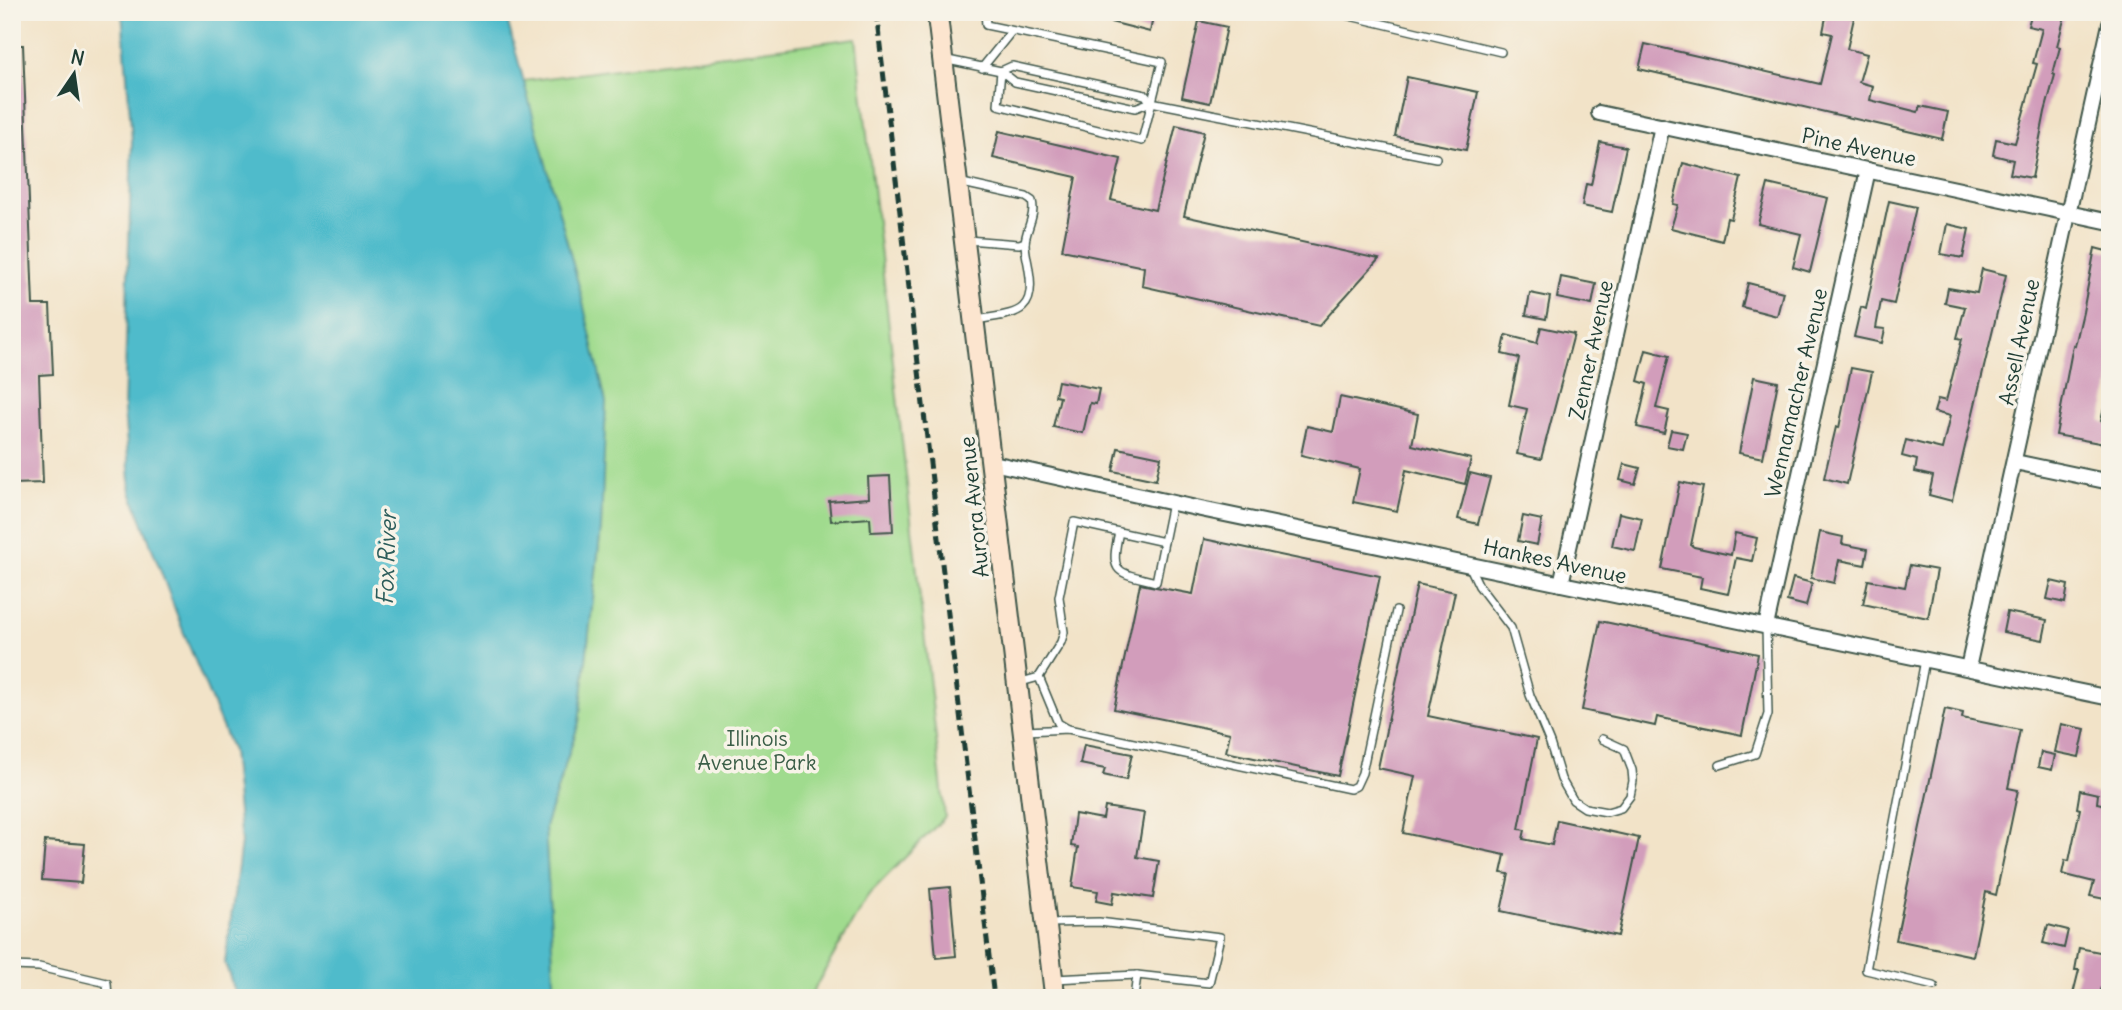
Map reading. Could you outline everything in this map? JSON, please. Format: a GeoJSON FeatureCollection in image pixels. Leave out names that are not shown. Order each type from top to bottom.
{"type":"FeatureCollection","features":[{"type":"Feature","properties":{"kind":"main road","name":"Aurora Avenue"},"geometry":{"type":"LineString","coordinates":[[937,12],[1054,988]]}},
{"type":"Feature","properties":{"kind":"street","name":"Assell Avenue"},"geometry":{"type":"LineString","coordinates":[[1968,668],[2110,24]]}},
{"type":"Feature","properties":{"kind":"street","name":"Pine Avenue"},"geometry":{"type":"LineString","coordinates":[[1599,113],[2110,222]]}},
{"type":"Feature","properties":{"kind":"street","name":"Zenner Avenue"},"geometry":{"type":"LineString","coordinates":[[1561,584],[1662,126]]}},
{"type":"Feature","properties":{"kind":"street","name":"Wennamacher Avenue"},"geometry":{"type":"LineString","coordinates":[[1766,626],[1868,170]]}},
{"type":"Feature","properties":{"kind":"street"},"geometry":{"type":"LineString","coordinates":[[2015,462],[2110,482]]}},
{"type":"Feature","properties":{"kind":"street","name":"Hankes Avenue"},"geometry":{"type":"LineString","coordinates":[[993,463],[2110,698]]}},
{"type":"Feature","properties":{"kind":"lane"},"geometry":{"type":"LineString","coordinates":[[985,12],[986,25],[1162,62],[1142,141],[998,105],[1001,71]]}},
{"type":"Feature","properties":{"kind":"lane"},"geometry":{"type":"LineString","coordinates":[[1333,12],[1501,52]]}},
{"type":"Feature","properties":{"kind":"lane"},"geometry":{"type":"LineString","coordinates":[[982,68],[1011,32]]}},
{"type":"Feature","properties":{"kind":"lane"},"geometry":{"type":"LineString","coordinates":[[943,59],[1001,71],[1014,82],[1135,108],[1151,102],[1436,158]]}},
{"type":"Feature","properties":{"kind":"lane"},"geometry":{"type":"LineString","coordinates":[[1001,71],[1012,65],[1145,94],[1151,102]]}},
{"type":"Feature","properties":{"kind":"lane"},"geometry":{"type":"LineString","coordinates":[[957,181],[1032,201],[1034,209],[1025,242],[1033,289],[1030,298],[1023,309],[975,321]]}},
{"type":"Feature","properties":{"kind":"lane"},"geometry":{"type":"LineString","coordinates":[[965,240],[1019,244],[1025,242]]}},
{"type":"Feature","properties":{"kind":"lane"},"geometry":{"type":"LineString","coordinates":[[1119,532],[1114,555],[1116,568],[1123,574],[1156,582],[1172,502]]}},
{"type":"Feature","properties":{"kind":"lane"},"geometry":{"type":"LineString","coordinates":[[1016,683],[1039,677],[1061,642],[1064,632],[1059,597],[1074,522],[1164,542]]}},
{"type":"Feature","properties":{"kind":"lane"},"geometry":{"type":"LineString","coordinates":[[1469,564],[1479,586],[1511,628],[1530,695],[1550,743],[1560,779],[1573,800],[1585,808],[1607,811],[1620,808],[1630,796],[1633,780],[1624,749],[1602,740]]}},
{"type":"Feature","properties":{"kind":"lane"},"geometry":{"type":"LineString","coordinates":[[1023,732],[1068,729],[1350,789],[1356,786],[1362,773],[1396,611]]}},
{"type":"Feature","properties":{"kind":"lane"},"geometry":{"type":"LineString","coordinates":[[1720,765],[1755,754],[1768,714],[1766,626]]}},
{"type":"Feature","properties":{"kind":"lane"},"geometry":{"type":"LineString","coordinates":[[1926,659],[1866,970],[1934,986]]}},
{"type":"Feature","properties":{"kind":"lane"},"geometry":{"type":"LineString","coordinates":[[1039,677],[1058,723],[1068,729]]}},
{"type":"Feature","properties":{"kind":"lane"},"geometry":{"type":"LineString","coordinates":[[1046,923],[1099,922],[1220,937],[1209,982],[1137,975],[1054,988]]}},
{"type":"Feature","properties":{"kind":"lane"},"geometry":{"type":"LineString","coordinates":[[12,965],[39,967],[107,982],[108,998]]}},
{"type":"Feature","properties":{"kind":"lane"},"geometry":{"type":"LineString","coordinates":[[1134,998],[1137,975]]}},
{"type":"Feature","properties":{"kind":"green space","name":"Illinois Avenue Park"},"geometry":{"type":"Polygon","coordinates":[[[856,38],[945,817],[869,894],[809,998],[555,998],[545,827],[579,722],[601,528],[605,402],[523,81],[856,38]]]}},
{"type":"Feature","properties":{"kind":"water","name":"Fox River"},"geometry":{"type":"Polygon","coordinates":[[[122,12],[505,12],[580,290],[606,402],[601,528],[579,722],[545,827],[555,998],[237,998],[225,963],[241,843],[232,751],[131,492],[124,411],[132,140],[122,12]]]}},
{"type":"Feature","properties":{"kind":"building"},"geometry":{"type":"Polygon","coordinates":[[[1092,12],[1154,12],[1150,32],[1091,17],[1092,12]]]}},
{"type":"Feature","properties":{"kind":"building"},"geometry":{"type":"Polygon","coordinates":[[[1827,12],[1854,18],[1847,49],[1867,54],[1859,82],[1873,86],[1870,100],[1918,112],[1920,106],[1948,112],[1942,139],[1639,69],[1645,44],[1820,84],[1832,34],[1823,32],[1827,12]]]}},
{"type":"Feature","properties":{"kind":"building"},"geometry":{"type":"Polygon","coordinates":[[[2032,12],[2066,12],[2032,178],[2010,174],[2013,160],[1993,155],[1996,139],[2015,143],[2037,64],[2033,63],[2042,29],[2028,26],[2032,12]]]}},
{"type":"Feature","properties":{"kind":"building"},"geometry":{"type":"Polygon","coordinates":[[[1199,21],[1227,27],[1210,103],[1182,97],[1199,21]]]}},
{"type":"Feature","properties":{"kind":"building"},"geometry":{"type":"Polygon","coordinates":[[[12,45],[23,45],[33,305],[50,305],[53,374],[39,375],[43,483],[12,484],[12,45]]]}},
{"type":"Feature","properties":{"kind":"building"},"geometry":{"type":"Polygon","coordinates":[[[1407,77],[1478,92],[1466,150],[1395,136],[1407,77]]]}},
{"type":"Feature","properties":{"kind":"building"},"geometry":{"type":"Polygon","coordinates":[[[1176,125],[1204,132],[1184,216],[1379,259],[1319,326],[1142,286],[1144,267],[1062,250],[1076,177],[993,158],[999,131],[1121,159],[1111,200],[1155,210],[1176,125]]]}},
{"type":"Feature","properties":{"kind":"building"},"geometry":{"type":"Polygon","coordinates":[[[1600,142],[1626,147],[1612,212],[1582,206],[1586,184],[1591,185],[1600,142]]]}},
{"type":"Feature","properties":{"kind":"building"},"geometry":{"type":"Polygon","coordinates":[[[1683,163],[1741,178],[1731,219],[1727,218],[1722,241],[1671,228],[1678,205],[1673,204],[1683,163]]]}},
{"type":"Feature","properties":{"kind":"building"},"geometry":{"type":"Polygon","coordinates":[[[1768,184],[1828,198],[1810,272],[1793,267],[1801,234],[1758,224],[1768,184]]]}},
{"type":"Feature","properties":{"kind":"building"},"geometry":{"type":"Polygon","coordinates":[[[1889,201],[1916,207],[1894,304],[1881,301],[1876,328],[1885,329],[1882,343],[1854,337],[1861,307],[1866,309],[1889,201]]]}},
{"type":"Feature","properties":{"kind":"building"},"geometry":{"type":"Polygon","coordinates":[[[1947,224],[1969,229],[1963,258],[1941,254],[1947,224]]]}},
{"type":"Feature","properties":{"kind":"building"},"geometry":{"type":"Polygon","coordinates":[[[2095,248],[2110,252],[2110,383],[2101,421],[2110,425],[2110,445],[2056,435],[2095,248]]]}},
{"type":"Feature","properties":{"kind":"building"},"geometry":{"type":"Polygon","coordinates":[[[1982,269],[2006,275],[1952,501],[1929,495],[1933,476],[1915,472],[1917,460],[1902,456],[1906,440],[1942,449],[1950,416],[1934,412],[1938,399],[1946,401],[1962,339],[1957,338],[1965,307],[1945,303],[1948,288],[1977,293],[1982,269]]]}},
{"type":"Feature","properties":{"kind":"building"},"geometry":{"type":"Polygon","coordinates":[[[1561,277],[1596,284],[1592,305],[1557,298],[1561,277]]]}},
{"type":"Feature","properties":{"kind":"building"},"geometry":{"type":"Polygon","coordinates":[[[1748,283],[1783,292],[1777,316],[1742,307],[1748,283]]]}},
{"type":"Feature","properties":{"kind":"building"},"geometry":{"type":"Polygon","coordinates":[[[1530,293],[1550,297],[1546,319],[1526,315],[1530,293]]]}},
{"type":"Feature","properties":{"kind":"building"},"geometry":{"type":"Polygon","coordinates":[[[1541,327],[1574,334],[1541,459],[1517,454],[1527,409],[1509,405],[1519,358],[1502,354],[1506,335],[1537,343],[1541,327]]]}},
{"type":"Feature","properties":{"kind":"building"},"geometry":{"type":"Polygon","coordinates":[[[1646,350],[1669,356],[1656,408],[1669,411],[1664,433],[1637,427],[1647,384],[1638,381],[1646,350]]]}},
{"type":"Feature","properties":{"kind":"building"},"geometry":{"type":"Polygon","coordinates":[[[1851,368],[1872,372],[1847,484],[1824,478],[1836,427],[1839,428],[1851,368]]]}},
{"type":"Feature","properties":{"kind":"building"},"geometry":{"type":"Polygon","coordinates":[[[1754,377],[1778,382],[1763,458],[1739,453],[1754,377]]]}},
{"type":"Feature","properties":{"kind":"building"},"geometry":{"type":"Polygon","coordinates":[[[1058,381],[1099,389],[1096,404],[1090,403],[1083,433],[1053,427],[1060,397],[1055,396],[1058,381]]]}},
{"type":"Feature","properties":{"kind":"building"},"geometry":{"type":"Polygon","coordinates":[[[1340,397],[1418,414],[1412,445],[1471,459],[1465,484],[1406,470],[1397,511],[1353,502],[1360,469],[1301,455],[1307,426],[1333,432],[1340,397]]]}},
{"type":"Feature","properties":{"kind":"building"},"geometry":{"type":"Polygon","coordinates":[[[1671,430],[1687,433],[1683,449],[1667,446],[1671,430]]]}},
{"type":"Feature","properties":{"kind":"building"},"geometry":{"type":"Polygon","coordinates":[[[1118,448],[1161,457],[1156,480],[1113,471],[1118,448]]]}},
{"type":"Feature","properties":{"kind":"building"},"geometry":{"type":"Polygon","coordinates":[[[1624,464],[1640,468],[1635,484],[1620,480],[1624,464]]]}},
{"type":"Feature","properties":{"kind":"building"},"geometry":{"type":"Polygon","coordinates":[[[1470,473],[1490,478],[1478,524],[1458,519],[1470,473]]]}},
{"type":"Feature","properties":{"kind":"building"},"geometry":{"type":"Polygon","coordinates":[[[890,476],[893,531],[871,532],[870,518],[831,521],[829,501],[869,498],[868,477],[890,476]]]}},
{"type":"Feature","properties":{"kind":"building"},"geometry":{"type":"Polygon","coordinates":[[[1680,482],[1703,487],[1691,545],[1731,555],[1735,533],[1757,538],[1752,561],[1736,558],[1728,594],[1700,588],[1702,577],[1662,569],[1680,482]]]}},
{"type":"Feature","properties":{"kind":"building"},"geometry":{"type":"Polygon","coordinates":[[[1619,513],[1642,518],[1635,551],[1612,546],[1619,513]]]}},
{"type":"Feature","properties":{"kind":"building"},"geometry":{"type":"Polygon","coordinates":[[[1523,516],[1542,520],[1537,545],[1518,541],[1523,516]]]}},
{"type":"Feature","properties":{"kind":"building"},"geometry":{"type":"Polygon","coordinates":[[[1820,532],[1843,537],[1842,544],[1868,549],[1865,565],[1839,560],[1834,583],[1811,578],[1820,532]]]}},
{"type":"Feature","properties":{"kind":"building"},"geometry":{"type":"Polygon","coordinates":[[[1204,539],[1380,576],[1338,776],[1226,752],[1230,733],[1114,709],[1140,584],[1193,594],[1204,539]]]}},
{"type":"Feature","properties":{"kind":"building"},"geometry":{"type":"Polygon","coordinates":[[[1910,565],[1937,570],[1928,618],[1863,604],[1868,580],[1905,587],[1910,565]]]}},
{"type":"Feature","properties":{"kind":"building"},"geometry":{"type":"Polygon","coordinates":[[[1793,578],[1812,583],[1806,606],[1787,601],[1793,578]]]}},
{"type":"Feature","properties":{"kind":"building"},"geometry":{"type":"Polygon","coordinates":[[[2051,581],[2068,585],[2065,603],[2047,599],[2051,581]]]}},
{"type":"Feature","properties":{"kind":"building"},"geometry":{"type":"Polygon","coordinates":[[[1417,584],[1455,592],[1428,716],[1537,739],[1519,829],[1525,830],[1523,839],[1552,845],[1557,820],[1639,838],[1618,936],[1501,911],[1509,874],[1501,873],[1505,855],[1403,833],[1415,776],[1378,768],[1417,584]]]}},
{"type":"Feature","properties":{"kind":"building"},"geometry":{"type":"Polygon","coordinates":[[[2007,612],[2047,620],[2043,640],[2003,632],[2007,612]]]}},
{"type":"Feature","properties":{"kind":"building"},"geometry":{"type":"Polygon","coordinates":[[[1600,621],[1758,654],[1742,735],[1657,717],[1655,726],[1582,710],[1600,621]]]}},
{"type":"Feature","properties":{"kind":"building"},"geometry":{"type":"Polygon","coordinates":[[[1945,709],[1963,713],[1962,718],[2020,730],[2008,788],[2018,790],[1996,895],[1986,892],[1973,956],[1896,940],[1945,709]]]}},
{"type":"Feature","properties":{"kind":"building"},"geometry":{"type":"Polygon","coordinates":[[[2061,724],[2085,729],[2079,757],[2055,752],[2061,724]]]}},
{"type":"Feature","properties":{"kind":"building"},"geometry":{"type":"Polygon","coordinates":[[[1084,745],[1132,754],[1126,780],[1103,775],[1105,769],[1080,764],[1084,745]]]}},
{"type":"Feature","properties":{"kind":"building"},"geometry":{"type":"Polygon","coordinates":[[[2041,752],[2055,755],[2052,770],[2038,767],[2041,752]]]}},
{"type":"Feature","properties":{"kind":"building"},"geometry":{"type":"Polygon","coordinates":[[[2080,790],[2098,794],[2097,803],[2110,806],[2110,900],[2090,896],[2094,882],[2062,874],[2065,860],[2069,861],[2080,809],[2077,808],[2080,790]]]}},
{"type":"Feature","properties":{"kind":"building"},"geometry":{"type":"Polygon","coordinates":[[[1105,807],[1144,813],[1137,857],[1159,861],[1153,898],[1114,892],[1112,904],[1096,901],[1098,891],[1072,887],[1078,847],[1071,846],[1075,814],[1103,819],[1105,807]]]}},
{"type":"Feature","properties":{"kind":"building"},"geometry":{"type":"Polygon","coordinates":[[[45,841],[85,844],[81,883],[42,880],[45,841]]]}},
{"type":"Feature","properties":{"kind":"building"},"geometry":{"type":"Polygon","coordinates":[[[950,887],[956,956],[936,958],[930,889],[950,887]]]}},
{"type":"Feature","properties":{"kind":"building"},"geometry":{"type":"Polygon","coordinates":[[[2048,925],[2068,930],[2064,948],[2043,943],[2048,925]]]}},
{"type":"Feature","properties":{"kind":"building"},"geometry":{"type":"Polygon","coordinates":[[[2079,948],[2110,954],[2110,968],[2107,968],[2099,998],[2072,998],[2079,970],[2075,970],[2079,948]]]}},
{"type":"Feature","properties":{"kind":"railway"},"geometry":{"type":"LineString","coordinates":[[876,12],[994,998]]}}]}
